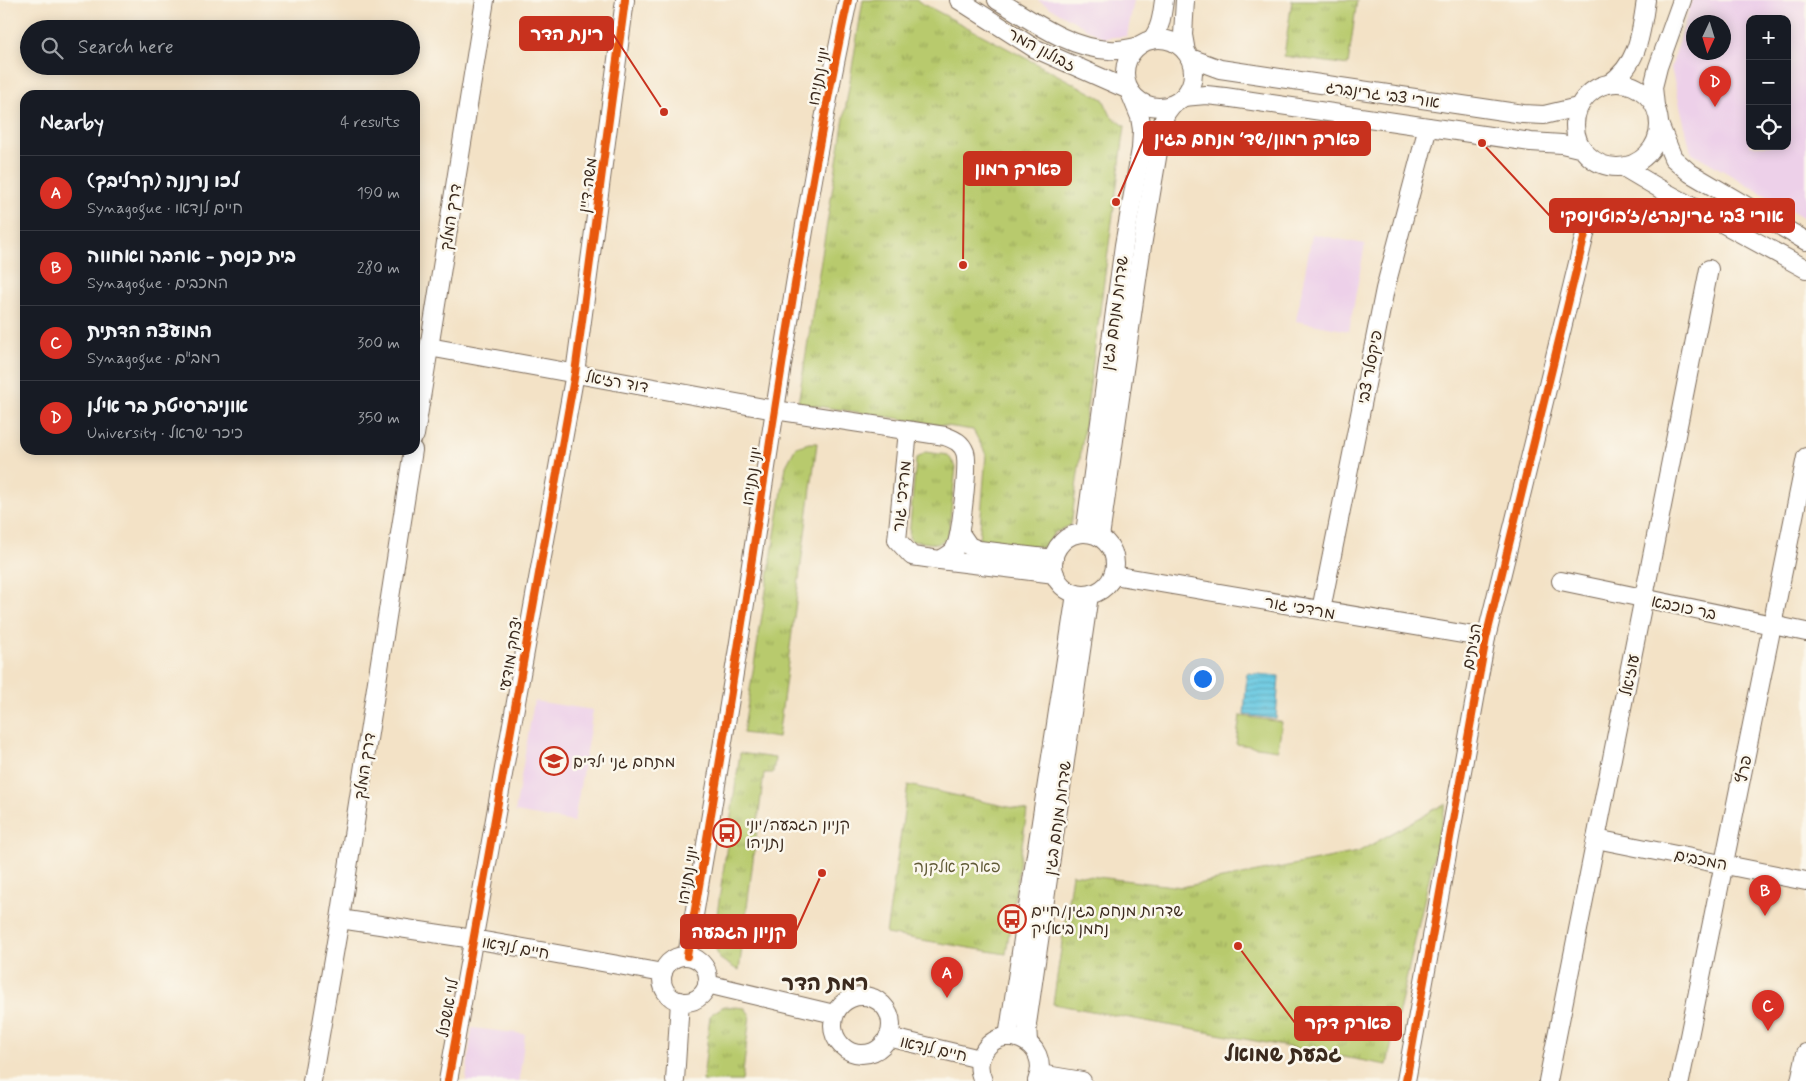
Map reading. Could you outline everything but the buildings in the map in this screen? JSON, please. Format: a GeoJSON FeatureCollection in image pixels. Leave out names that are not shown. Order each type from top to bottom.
{"type":"FeatureCollection","features":[{"type":"Feature","properties":{"kind":"street","name":"דרך המלך"},"geometry":{"type":"LineString","coordinates":[[420,404],[485,0]]}},
{"type":"Feature","properties":{"kind":"street","name":"משה דיין"},"geometry":{"type":"LineString","coordinates":[[575,373],[625,0]]}},
{"type":"Feature","properties":{"kind":"street","name":"יוני נתניהו"},"geometry":{"type":"LineString","coordinates":[[687,956],[724,742],[775,410],[829,88],[848,0]]}},
{"type":"Feature","properties":{"kind":"street","name":"זבולון המר"},"geometry":{"type":"LineString","coordinates":[[959,0],[1034,48],[1130,92]]}},
{"type":"Feature","properties":{"kind":"street","name":"זבולון המר"},"geometry":{"type":"LineString","coordinates":[[997,0],[1038,25],[1072,42],[1108,50],[1143,43]]}},
{"type":"Feature","properties":{"kind":"street"},"geometry":{"type":"LineString","coordinates":[[1164,0],[1156,35],[1143,43],[1128,57],[1124,67],[1124,79],[1130,92],[1138,101],[1154,108],[1178,101],[1192,83],[1193,75],[1183,35],[1185,0]]}},
{"type":"Feature","properties":{"kind":"street"},"geometry":{"type":"LineString","coordinates":[[1610,84],[1619,78],[1634,58],[1646,0]]}},
{"type":"Feature","properties":{"kind":"street"},"geometry":{"type":"LineString","coordinates":[[1682,0],[1658,67],[1653,87],[1659,124],[1673,158],[1690,173],[1806,241]]}},
{"type":"Feature","properties":{"kind":"street"},"geometry":{"type":"LineString","coordinates":[[1143,43],[1162,39],[1174,42],[1188,55]]}},
{"type":"Feature","properties":{"kind":"street","name":"אורי צבי גרינברג"},"geometry":{"type":"LineString","coordinates":[[1188,55],[1220,69],[1523,114],[1553,114],[1578,107]]}},
{"type":"Feature","properties":{"kind":"street"},"geometry":{"type":"LineString","coordinates":[[1655,106],[1640,90],[1628,84],[1603,85],[1593,90],[1578,107],[1574,120],[1575,133],[1587,155],[1598,163],[1610,166],[1623,166],[1635,163],[1645,156],[1658,136],[1659,124]]}},
{"type":"Feature","properties":{"kind":"street","name":"שדרות מנחם בגין"},"geometry":{"type":"LineString","coordinates":[[1092,535],[1124,245],[1141,149],[1142,130],[1140,117],[1130,92]]}},
{"type":"Feature","properties":{"kind":"street","name":"אורי צבי גרינברג"},"geometry":{"type":"LineString","coordinates":[[1178,101],[1206,95],[1225,97],[1531,142],[1562,144],[1583,149]]}},
{"type":"Feature","properties":{"kind":"street","name":"שדרות מנחם בגין"},"geometry":{"type":"LineString","coordinates":[[1092,535],[1163,122],[1166,113],[1178,101]]}},
{"type":"Feature","properties":{"kind":"street","name":"פיקסלר צבי"},"geometry":{"type":"LineString","coordinates":[[1321,610],[1385,289],[1428,127]]}},
{"type":"Feature","properties":{"kind":"street"},"geometry":{"type":"LineString","coordinates":[[1623,166],[1667,193],[1806,269]]}},
{"type":"Feature","properties":{"kind":"street","name":"הזיתים"},"geometry":{"type":"LineString","coordinates":[[1406,1081],[1486,638],[1588,222]]}},
{"type":"Feature","properties":{"kind":"street","name":"עוזיאל"},"geometry":{"type":"LineString","coordinates":[[1548,1081],[1709,269]]}},
{"type":"Feature","properties":{"kind":"street","name":"דוד רזיאל"},"geometry":{"type":"LineString","coordinates":[[429,347],[775,410]]}},
{"type":"Feature","properties":{"kind":"street","name":"יצחק מודעי"},"geometry":{"type":"LineString","coordinates":[[473,939],[575,373]]}},
{"type":"Feature","properties":{"kind":"street"},"geometry":{"type":"LineString","coordinates":[[775,410],[945,436],[958,441],[965,454],[965,480],[960,533],[955,550],[940,560]]}},
{"type":"Feature","properties":{"kind":"street","name":"מרדכי גור"},"geometry":{"type":"LineString","coordinates":[[908,431],[897,540],[912,556],[940,560],[1054,566]]}},
{"type":"Feature","properties":{"kind":"street","name":"דרך המלך"},"geometry":{"type":"LineString","coordinates":[[312,1081],[340,919],[412,455]]}},
{"type":"Feature","properties":{"kind":"street","name":"פרץ"},"geometry":{"type":"LineString","coordinates":[[1680,1081],[1806,457]]}},
{"type":"Feature","properties":{"kind":"street"},"geometry":{"type":"LineString","coordinates":[[960,533],[969,546],[979,550],[1054,566]]}},
{"type":"Feature","properties":{"kind":"street"},"geometry":{"type":"LineString","coordinates":[[1092,535],[1107,543],[1115,558],[1113,575],[1108,584],[1099,591],[1082,594],[1067,590],[1059,582],[1054,566],[1061,543],[1068,538],[1092,535]]}},
{"type":"Feature","properties":{"kind":"street","name":"מרדכי גור"},"geometry":{"type":"LineString","coordinates":[[1113,575],[1486,638]]}},
{"type":"Feature","properties":{"kind":"street","name":"בר כוכבא"},"geometry":{"type":"LineString","coordinates":[[1561,581],[1806,632]]}},
{"type":"Feature","properties":{"kind":"street","name":"שדרות מנחם בגין"},"geometry":{"type":"LineString","coordinates":[[1008,1036],[1082,594]]}},
{"type":"Feature","properties":{"kind":"street","name":"שדרות מנחם בגין"},"geometry":{"type":"LineString","coordinates":[[1028,1042],[1027,1024],[1082,594]]}},
{"type":"Feature","properties":{"kind":"street","name":"המכבים"},"geometry":{"type":"LineString","coordinates":[[1596,839],[1806,881]]}},
{"type":"Feature","properties":{"kind":"street","name":"חיים לנדאו"},"geometry":{"type":"LineString","coordinates":[[340,919],[473,939],[663,973]]}},
{"type":"Feature","properties":{"kind":"street","name":"לוי אשכול"},"geometry":{"type":"LineString","coordinates":[[448,1081],[473,939]]}},
{"type":"Feature","properties":{"kind":"street"},"geometry":{"type":"LineString","coordinates":[[687,956],[700,962],[708,976],[708,984],[702,995],[688,1002],[680,1001],[669,995],[662,981],[663,973],[672,961],[679,957],[687,956]]}},
{"type":"Feature","properties":{"kind":"street"},"geometry":{"type":"LineString","coordinates":[[708,984],[834,1014]]}},
{"type":"Feature","properties":{"kind":"street"},"geometry":{"type":"LineString","coordinates":[[852,997],[871,997],[880,1002],[890,1018],[891,1028],[888,1038],[876,1051],[857,1054],[849,1051],[836,1039],[833,1031],[834,1014],[838,1007],[852,997]]}},
{"type":"Feature","properties":{"kind":"street"},"geometry":{"type":"LineString","coordinates":[[675,1081],[680,1001]]}},
{"type":"Feature","properties":{"kind":"street"},"geometry":{"type":"LineString","coordinates":[[983,1081],[979,1069],[980,1059],[984,1050],[998,1039],[1008,1036],[1028,1042],[1034,1048],[1039,1056],[1041,1065],[1039,1078],[1082,1081]]}},
{"type":"Feature","properties":{"kind":"street","name":"חיים לנדאו"},"geometry":{"type":"LineString","coordinates":[[888,1038],[980,1059]]}},
{"type":"Feature","properties":{"kind":"street"},"geometry":{"type":"LineString","coordinates":[[1800,1081],[1806,1053]]}},
{"type":"Feature","properties":{"kind":"shaded area"},"geometry":{"type":"Polygon","coordinates":[[[1037,0],[1134,0],[1127,36],[1103,38],[1037,0]]]}},
{"type":"Feature","properties":{"kind":"shaded area"},"geometry":{"type":"Polygon","coordinates":[[[1692,0],[1806,0],[1806,219],[1691,152],[1671,68],[1686,19],[1686,60],[1731,60],[1731,15],[1687,15],[1692,0]]]}},
{"type":"Feature","properties":{"kind":"shaded area"},"geometry":{"type":"Polygon","coordinates":[[[1312,234],[1365,244],[1349,331],[1296,321],[1312,234]]]}},
{"type":"Feature","properties":{"kind":"shaded area","name":"מתחם גני ילדים"},"geometry":{"type":"Polygon","coordinates":[[[534,701],[593,710],[574,822],[515,812],[534,701]]]}},
{"type":"Feature","properties":{"kind":"shaded area"},"geometry":{"type":"Polygon","coordinates":[[[472,1028],[525,1034],[519,1081],[466,1081],[472,1028]]]}},
{"type":"Feature","properties":{"kind":"green space"},"geometry":{"type":"Polygon","coordinates":[[[863,0],[916,0],[1103,99],[1111,116],[1125,126],[1071,525],[1054,533],[1045,548],[979,541],[986,454],[973,430],[798,403],[863,0]]]}},
{"type":"Feature","properties":{"kind":"green space"},"geometry":{"type":"Polygon","coordinates":[[[1292,0],[1357,0],[1348,65],[1284,56],[1292,0]]]}},
{"type":"Feature","properties":{"kind":"green space"},"geometry":{"type":"Polygon","coordinates":[[[817,443],[778,738],[743,733],[786,466],[796,447],[817,443]]]}},
{"type":"Feature","properties":{"kind":"green space"},"geometry":{"type":"Polygon","coordinates":[[[925,452],[948,455],[956,467],[948,537],[938,544],[912,541],[909,537],[916,459],[925,452]]]}},
{"type":"Feature","properties":{"kind":"green space"},"geometry":{"type":"Polygon","coordinates":[[[1240,716],[1282,722],[1278,750],[1236,744],[1240,716]]]}},
{"type":"Feature","properties":{"kind":"green space"},"geometry":{"type":"Polygon","coordinates":[[[740,753],[775,758],[773,773],[764,773],[739,971],[720,959],[713,943],[740,753]]]}},
{"type":"Feature","properties":{"kind":"green space","name":"פארק אלקנה"},"geometry":{"type":"Polygon","coordinates":[[[908,785],[1027,811],[1006,954],[886,934],[908,785]]]}},
{"type":"Feature","properties":{"kind":"green space"},"geometry":{"type":"Polygon","coordinates":[[[1446,803],[1387,1065],[1053,1004],[1072,874],[1182,887],[1358,852],[1446,803]]]}},
{"type":"Feature","properties":{"kind":"green space"},"geometry":{"type":"Polygon","coordinates":[[[724,1006],[745,1008],[750,1015],[742,1081],[703,1081],[710,1015],[724,1006]]]}},
{"type":"Feature","properties":{"kind":"water"},"geometry":{"type":"Polygon","coordinates":[[[1247,673],[1279,676],[1276,719],[1244,715],[1247,673]]]}},
{"type":"Feature","properties":{"kind":"cycle path"},"geometry":{"type":"LineString","coordinates":[[448,1081],[575,373],[625,0]]}},
{"type":"Feature","properties":{"kind":"cycle path"},"geometry":{"type":"LineString","coordinates":[[687,956],[715,793],[799,259],[822,129],[848,0]]}},
{"type":"Feature","properties":{"kind":"cycle path"},"geometry":{"type":"LineString","coordinates":[[1406,1081],[1486,638],[1588,222]]}},
{"type":"Feature","properties":{"kind":"place","name":"אוניברסיטת בר אילן"},"geometry":{"type":"Point","coordinates":[1715,107]}},
{"type":"Feature","properties":{"kind":"place","name":"רינת הדר"},"geometry":{"type":"Point","coordinates":[664,112]}},
{"type":"Feature","properties":{"kind":"place","name":"אורי צבי גרינברג/ז׳בוטינסקי"},"geometry":{"type":"Point","coordinates":[1482,143]}},
{"type":"Feature","properties":{"kind":"place","name":"פארק רמון/שד׳ מנחם בגין"},"geometry":{"type":"Point","coordinates":[1116,202]}},
{"type":"Feature","properties":{"kind":"place","name":"פארק רמון"},"geometry":{"type":"Point","coordinates":[963,265]}},
{"type":"Feature","properties":{"kind":"place","name":"מתחם גני ילדים"},"geometry":{"type":"Point","coordinates":[554,761]}},
{"type":"Feature","properties":{"kind":"place","name":"קניון הגבעה/יוני נתניהו"},"geometry":{"type":"Point","coordinates":[727,833]}},
{"type":"Feature","properties":{"kind":"place","name":"קניון הגבעה"},"geometry":{"type":"Point","coordinates":[822,873]}},
{"type":"Feature","properties":{"kind":"place","name":"בית כנסת - אהבה ואחווה"},"geometry":{"type":"Point","coordinates":[1765,916]}},
{"type":"Feature","properties":{"kind":"place","name":"שדרות מנחם בגין/חיים נחמן ביאליק"},"geometry":{"type":"Point","coordinates":[1012,919]}},
{"type":"Feature","properties":{"kind":"place","name":"פארק דקר"},"geometry":{"type":"Point","coordinates":[1238,946]}},
{"type":"Feature","properties":{"kind":"place","name":"לכו נרננה (קרליבך)"},"geometry":{"type":"Point","coordinates":[947,998]}},
{"type":"Feature","properties":{"kind":"place","name":"המועצה הדתית"},"geometry":{"type":"Point","coordinates":[1768,1031]}},
{"type":"Feature","properties":{"kind":"district","name":"רמת הדר"},"geometry":{"type":"Point","coordinates":[825,983]}},
{"type":"Feature","properties":{"kind":"district","name":"גבעת שמואל"},"geometry":{"type":"Point","coordinates":[1283,1054]}}]}
